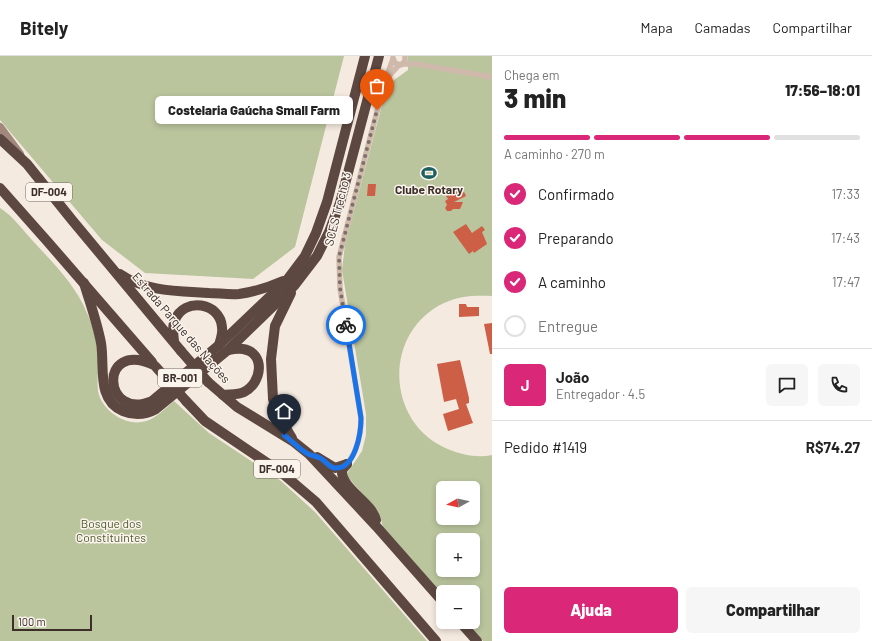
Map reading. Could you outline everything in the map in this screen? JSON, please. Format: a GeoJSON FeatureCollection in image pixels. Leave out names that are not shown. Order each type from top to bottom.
{"type":"FeatureCollection","features":[{"type":"Feature","properties":{"kind":"highway","name":"SCES Trecho 3"},"geometry":{"type":"LineString","coordinates":[[290,283],[316,233],[327,202],[365,56]]}},
{"type":"Feature","properties":{"kind":"highway","name":"SCES Trecho 3"},"geometry":{"type":"LineString","coordinates":[[290,283],[317,256],[329,232],[340,204],[379,56]]}},
{"type":"Feature","properties":{"kind":"highway","name":"Estrada Parque das Nações"},"geometry":{"type":"LineString","coordinates":[[0,140],[27,164],[111,268],[208,382],[237,407],[294,442],[308,454],[376,526],[436,594]]}},
{"type":"Feature","properties":{"kind":"highway","name":"DF-004"},"geometry":{"type":"LineString","coordinates":[[0,188],[155,366],[205,421],[282,473],[316,502],[436,641]]}},
{"type":"Feature","properties":{"kind":"highway"},"geometry":{"type":"LineString","coordinates":[[0,200],[18,208]]}},
{"type":"Feature","properties":{"kind":"highway"},"geometry":{"type":"LineString","coordinates":[[111,268],[141,285],[179,291],[238,294],[290,283]]}},
{"type":"Feature","properties":{"kind":"highway","name":"BR-001"},"geometry":{"type":"LineString","coordinates":[[84,283],[97,323],[101,344],[103,384],[106,394],[111,403],[119,410],[137,415],[148,413],[156,409],[228,350],[290,283]]}},
{"type":"Feature","properties":{"kind":"highway","name":"BR-001"},"geometry":{"type":"LineString","coordinates":[[155,366],[143,360],[136,359],[127,360],[121,364],[115,369],[113,375],[113,384],[116,394],[123,401],[131,405],[139,406],[152,401],[290,283]]}},
{"type":"Feature","properties":{"kind":"highway","name":"BR-001"},"geometry":{"type":"LineString","coordinates":[[290,283],[275,326],[271,359],[276,410],[284,427],[294,442]]}},
{"type":"Feature","properties":{"kind":"highway"},"geometry":{"type":"LineString","coordinates":[[174,341],[174,324],[180,311],[188,306],[198,305],[210,309],[220,319],[222,326],[219,345]]}},
{"type":"Feature","properties":{"kind":"highway"},"geometry":{"type":"LineString","coordinates":[[223,394],[244,392],[252,387],[257,381],[259,374],[257,359],[252,353],[245,349],[228,350]]}},
{"type":"Feature","properties":{"kind":"highway"},"geometry":{"type":"LineString","coordinates":[[308,454],[320,458],[335,468],[347,464]]}},
{"type":"Feature","properties":{"kind":"highway"},"geometry":{"type":"LineString","coordinates":[[347,464],[342,472],[344,480],[370,509],[376,518],[376,526]]}},
{"type":"Feature","properties":{"kind":"highway"},"geometry":{"type":"LineString","coordinates":[[466,629],[477,641]]}},
{"type":"Feature","properties":{"kind":"main road"},"geometry":{"type":"LineString","coordinates":[[0,127],[27,164]]}},
{"type":"Feature","properties":{"kind":"street"},"geometry":{"type":"LineString","coordinates":[[401,65],[405,61],[405,56],[416,64]]}},
{"type":"Feature","properties":{"kind":"street"},"geometry":{"type":"LineString","coordinates":[[393,58],[395,63],[401,65],[416,64],[492,77]]}},
{"type":"Feature","properties":{"kind":"street","name":"SCES Trecho 3"},"geometry":{"type":"LineString","coordinates":[[347,464],[357,446],[361,432],[361,418],[340,288],[339,257],[386,79],[393,58]]}},
{"type":"Feature","properties":{"kind":"street","name":"SCES Trecho 3"},"geometry":{"type":"LineString","coordinates":[[386,79],[401,65]]}},
{"type":"Feature","properties":{"kind":"green space"},"geometry":{"type":"Polygon","coordinates":[[[0,56],[344,56],[295,247],[253,279],[145,273],[102,240],[0,120],[0,56]]]}},
{"type":"Feature","properties":{"kind":"green space"},"geometry":{"type":"Polygon","coordinates":[[[408,56],[492,56],[492,296],[461,297],[444,303],[424,317],[409,335],[401,356],[399,379],[403,401],[413,421],[429,438],[450,450],[471,456],[492,455],[492,641],[483,641],[473,629],[480,629],[480,585],[436,585],[436,587],[383,527],[379,513],[346,475],[362,451],[366,435],[366,414],[342,270],[345,244],[385,94],[394,80],[408,70],[408,56]]]}},
{"type":"Feature","properties":{"kind":"green space","name":"Bosque dos Constituintes"},"geometry":{"type":"Polygon","coordinates":[[[0,208],[13,219],[70,283],[82,302],[92,324],[95,336],[98,361],[98,391],[105,406],[119,418],[136,422],[153,418],[174,401],[209,433],[281,481],[315,512],[427,641],[0,641],[0,208]]]}},
{"type":"Feature","properties":{"kind":"building"},"geometry":{"type":"Polygon","coordinates":[[[368,184],[376,184],[375,196],[367,196],[368,184]]]}},
{"type":"Feature","properties":{"kind":"building"},"geometry":{"type":"Polygon","coordinates":[[[454,189],[460,194],[464,192],[466,196],[454,202],[463,202],[460,209],[447,211],[445,208],[447,205],[445,201],[448,199],[446,196],[454,189]]]}},
{"type":"Feature","properties":{"kind":"building"},"geometry":{"type":"Polygon","coordinates":[[[466,224],[472,233],[482,226],[485,230],[482,232],[487,244],[474,253],[473,251],[469,254],[453,232],[466,224]]]}},
{"type":"Feature","properties":{"kind":"building"},"geometry":{"type":"Polygon","coordinates":[[[459,304],[466,304],[467,307],[479,307],[479,316],[459,317],[459,304]]]}},
{"type":"Feature","properties":{"kind":"building"},"geometry":{"type":"Polygon","coordinates":[[[492,323],[492,354],[490,354],[484,324],[492,323]]]}},
{"type":"Feature","properties":{"kind":"building"},"geometry":{"type":"Polygon","coordinates":[[[460,360],[469,398],[469,403],[466,404],[473,423],[448,431],[443,414],[459,409],[456,399],[444,402],[437,364],[460,360]]]}},
{"type":"Feature","properties":{"kind":"way so far"},"geometry":{"type":"LineString","coordinates":[[346,325],[340,288],[339,257],[342,240],[377,110]]}},
{"type":"Feature","properties":{"kind":"place","name":"Costelaria Gaúcha Small Farm"},"geometry":{"type":"Point","coordinates":[377,110]}},
{"type":"Feature","properties":{"kind":"place","name":"Clube Rotary"},"geometry":{"type":"Point","coordinates":[429,173]}},
{"type":"Feature","properties":{"kind":"route"},"geometry":{"type":"LineString","coordinates":[[284,435],[308,454],[320,458],[335,468],[347,464],[352,457],[361,432],[361,418],[346,325]]}}]}
